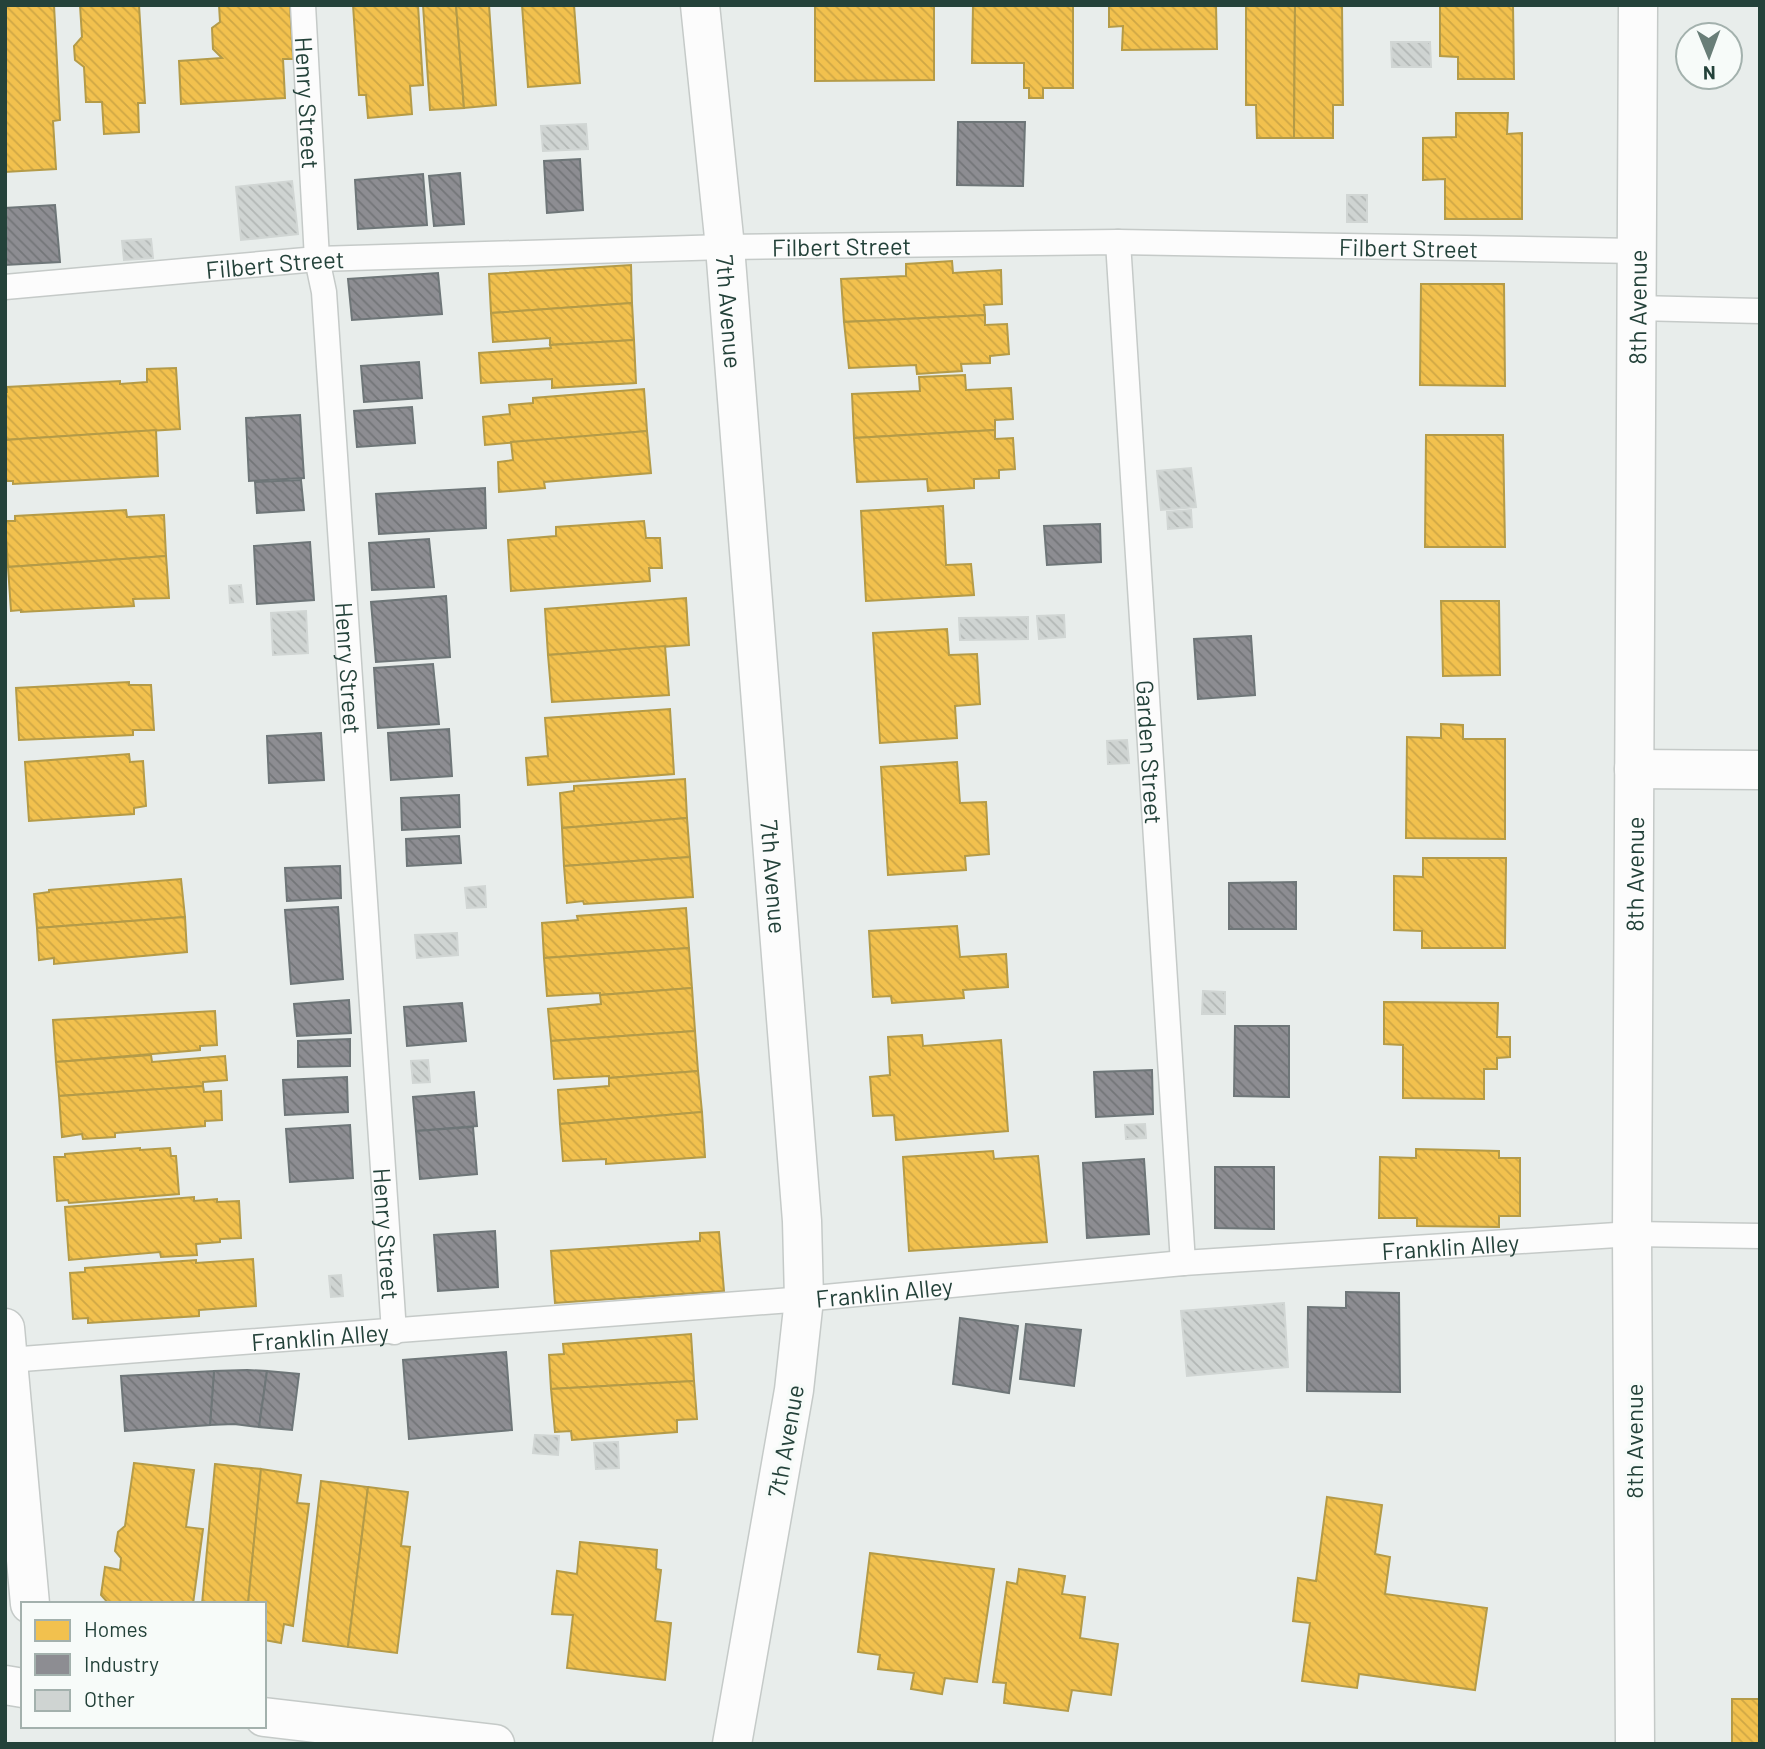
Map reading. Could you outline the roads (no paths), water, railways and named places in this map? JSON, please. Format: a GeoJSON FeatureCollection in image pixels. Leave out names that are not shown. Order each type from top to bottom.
{"type":"FeatureCollection","features":[{"type":"Feature","properties":{"kind":"street","name":"7th Avenue"},"geometry":{"type":"LineString","coordinates":[[700,5],[725,247],[801,1207],[804,1299],[794,1390],[732,1744]]}},
{"type":"Feature","properties":{"kind":"street","name":"8th Avenue"},"geometry":{"type":"LineString","coordinates":[[1635,1744],[1632,1234],[1638,5]]}},
{"type":"Feature","properties":{"kind":"street"},"geometry":{"type":"LineString","coordinates":[[1634,769],[1760,771]]}},
{"type":"Feature","properties":{"kind":"street"},"geometry":{"type":"LineString","coordinates":[[7,1344],[30,1602]]}},
{"type":"Feature","properties":{"kind":"street"},"geometry":{"type":"LineString","coordinates":[[266,1717],[495,1744]]}},
{"type":"Feature","properties":{"kind":"lane","name":"Henry Street"},"geometry":{"type":"LineString","coordinates":[[303,5],[317,259],[325,305],[394,1332]]}},
{"type":"Feature","properties":{"kind":"lane","name":"Filbert Street"},"geometry":{"type":"LineString","coordinates":[[5,287],[317,259],[725,247],[1118,242],[1637,251]]}},
{"type":"Feature","properties":{"kind":"lane","name":"Garden Street"},"geometry":{"type":"LineString","coordinates":[[1118,242],[1183,1263]]}},
{"type":"Feature","properties":{"kind":"lane"},"geometry":{"type":"LineString","coordinates":[[1636,308],[1760,311]]}},
{"type":"Feature","properties":{"kind":"lane","name":"Franklin Alley"},"geometry":{"type":"LineString","coordinates":[[7,1344],[394,1332],[804,1299],[1183,1263],[1632,1234],[1760,1236]]}}]}
